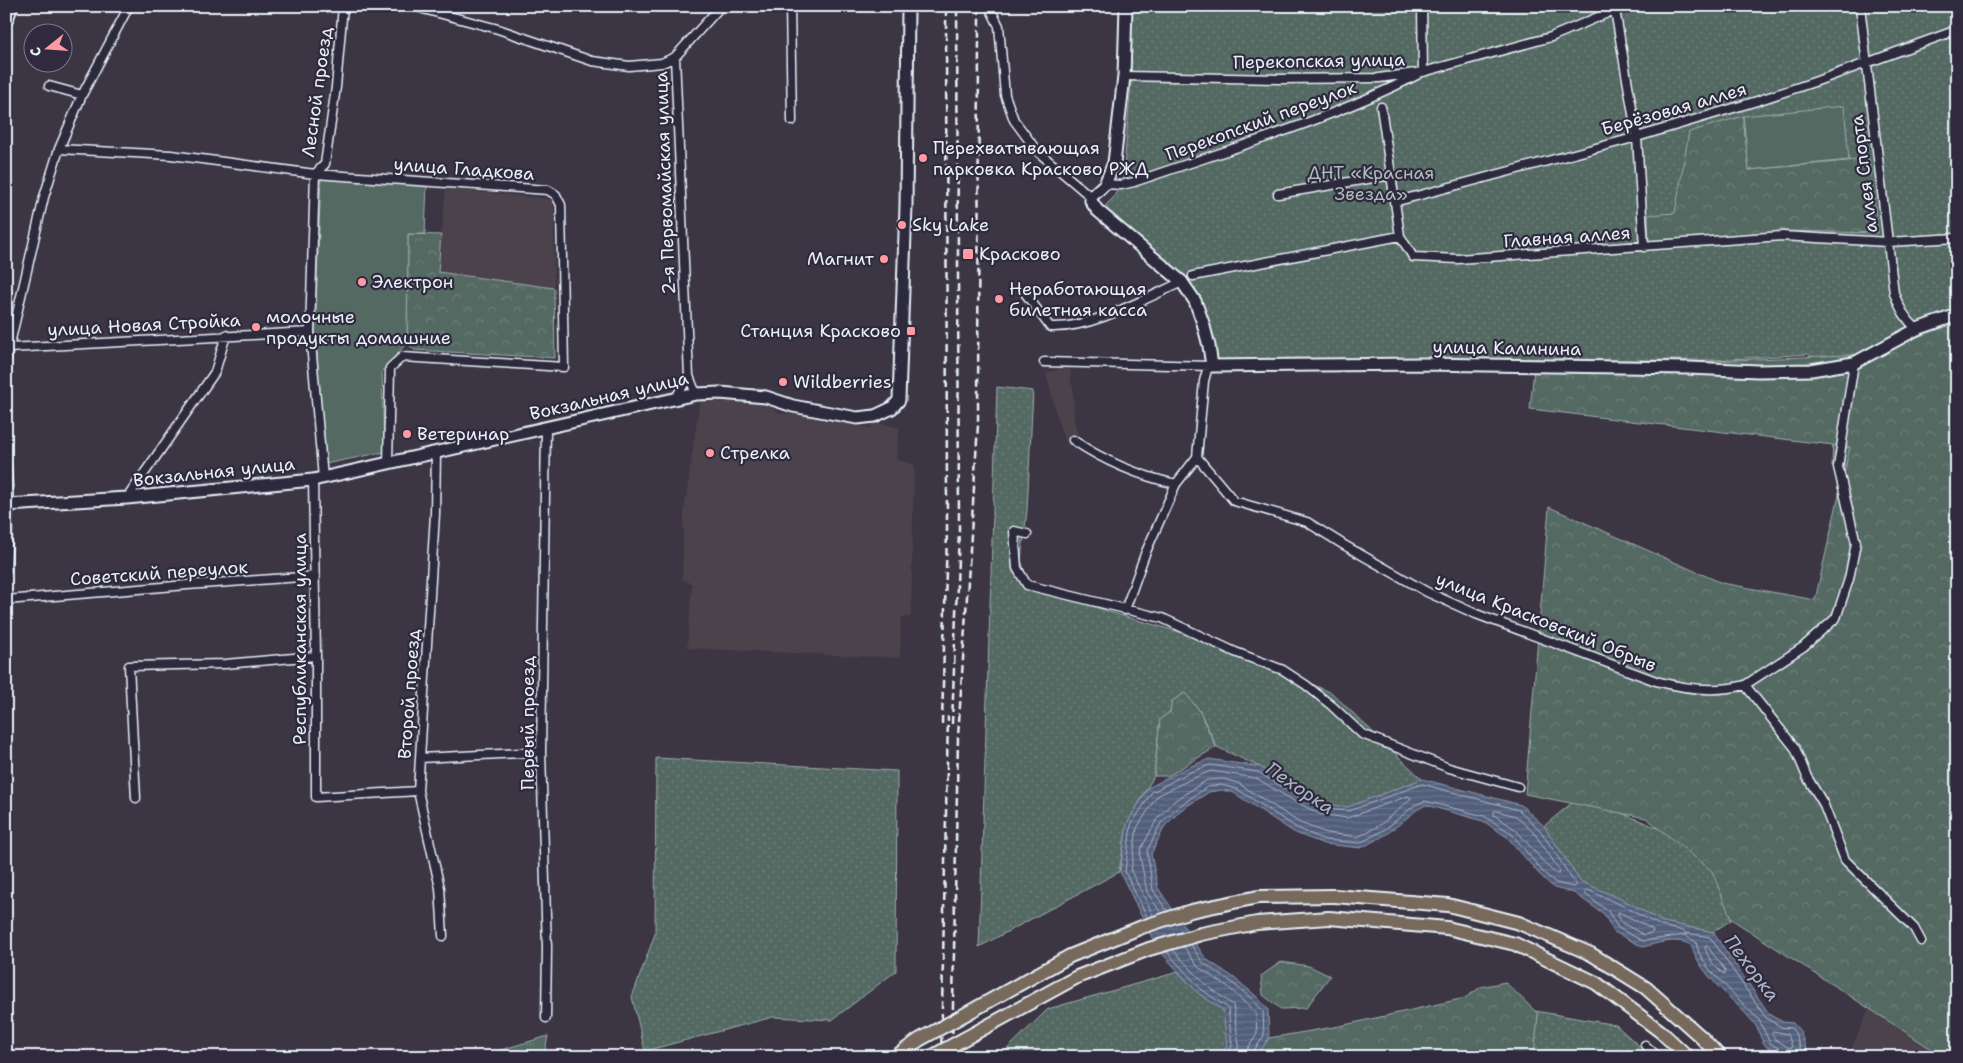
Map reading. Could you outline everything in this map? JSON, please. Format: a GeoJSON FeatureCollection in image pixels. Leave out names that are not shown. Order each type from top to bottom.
{"type":"FeatureCollection","features":[{"type":"Feature","properties":{"kind":"main road"},"geometry":{"type":"LineString","coordinates":[[895,1057],[919,1040],[1070,956],[1142,927],[1191,911],[1258,897],[1334,896],[1448,905],[1518,923],[1591,954],[1646,988],[1701,1037],[1720,1057]]}},
{"type":"Feature","properties":{"kind":"main road"},"geometry":{"type":"LineString","coordinates":[[932,1057],[1077,977],[1149,948],[1201,934],[1258,922],[1329,918],[1448,928],[1515,944],[1596,983],[1660,1031],[1688,1057]]}},
{"type":"Feature","properties":{"kind":"street"},"geometry":{"type":"LineString","coordinates":[[6,21],[12,6]]}},
{"type":"Feature","properties":{"kind":"street"},"geometry":{"type":"LineString","coordinates":[[6,361],[44,197],[59,149],[82,95],[129,6]]}},
{"type":"Feature","properties":{"kind":"street","name":"Лесной проезд"},"geometry":{"type":"LineString","coordinates":[[318,479],[310,332],[315,174],[325,164],[336,87],[343,6]]}},
{"type":"Feature","properties":{"kind":"street"},"geometry":{"type":"LineString","coordinates":[[412,6],[498,29],[592,61],[629,66],[662,63],[675,57]]}},
{"type":"Feature","properties":{"kind":"street","name":"2-я Первомайская улица"},"geometry":{"type":"LineString","coordinates":[[696,394],[689,376],[675,57],[721,6]]}},
{"type":"Feature","properties":{"kind":"street"},"geometry":{"type":"LineString","coordinates":[[792,121],[789,6],[908,7]]}},
{"type":"Feature","properties":{"kind":"street"},"geometry":{"type":"LineString","coordinates":[[1091,197],[1105,184],[1114,162],[1124,76],[1126,6]]}},
{"type":"Feature","properties":{"kind":"street"},"geometry":{"type":"LineString","coordinates":[[1422,6],[1423,72]]}},
{"type":"Feature","properties":{"kind":"street","name":"Перекопская улица"},"geometry":{"type":"LineString","coordinates":[[1124,76],[1281,79],[1379,78],[1423,72],[1551,37],[1624,6]]}},
{"type":"Feature","properties":{"kind":"street","name":"аллея Спорта"},"geometry":{"type":"LineString","coordinates":[[1860,6],[1894,293],[1907,321],[1917,329]]}},
{"type":"Feature","properties":{"kind":"street","name":"Вокзальная улица"},"geometry":{"type":"LineString","coordinates":[[7,505],[127,498],[318,479],[696,394],[720,393],[766,397],[793,406],[857,418],[875,416],[892,408],[899,400],[906,206],[908,7]]}},
{"type":"Feature","properties":{"kind":"street"},"geometry":{"type":"LineString","coordinates":[[989,7],[998,26],[1005,95],[1014,120],[1037,151],[1091,197],[1091,201],[1097,210],[1182,282],[1195,301],[1209,346],[1212,366],[1207,370],[1204,381],[1197,457],[1176,484],[1145,554],[1125,610]]}},
{"type":"Feature","properties":{"kind":"street"},"geometry":{"type":"LineString","coordinates":[[1614,10],[1637,136],[1644,247]]}},
{"type":"Feature","properties":{"kind":"street","name":"Берёзовая аллея"},"geometry":{"type":"LineString","coordinates":[[1394,202],[1637,136],[1757,101],[1866,64],[1957,30]]}},
{"type":"Feature","properties":{"kind":"street","name":"Перекопский переулок"},"geometry":{"type":"LineString","coordinates":[[1105,184],[1122,185],[1134,182],[1340,111],[1379,95],[1423,72]]}},
{"type":"Feature","properties":{"kind":"street"},"geometry":{"type":"LineString","coordinates":[[49,86],[82,95]]}},
{"type":"Feature","properties":{"kind":"street"},"geometry":{"type":"LineString","coordinates":[[1193,276],[1400,236],[1381,107]]}},
{"type":"Feature","properties":{"kind":"street","name":"улица Гладкова"},"geometry":{"type":"LineString","coordinates":[[59,149],[171,155],[315,174],[548,190],[556,195],[562,205],[564,367],[402,357],[390,368],[388,464]]}},
{"type":"Feature","properties":{"kind":"street"},"geometry":{"type":"LineString","coordinates":[[1278,194],[1391,175]]}},
{"type":"Feature","properties":{"kind":"street","name":"Главная аллея"},"geometry":{"type":"LineString","coordinates":[[1400,236],[1413,257],[1449,258],[1644,247],[1782,236],[1888,242],[1957,238]]}},
{"type":"Feature","properties":{"kind":"street"},"geometry":{"type":"LineString","coordinates":[[1025,293],[1050,327],[1058,327],[1093,321],[1182,282]]}},
{"type":"Feature","properties":{"kind":"street","name":"улица Калинина"},"geometry":{"type":"LineString","coordinates":[[1044,362],[1212,366],[1423,364],[1690,368],[1758,371],[1811,370],[1854,363],[1917,329],[1957,315]]}},
{"type":"Feature","properties":{"kind":"street","name":"улица Новая Стройка"},"geometry":{"type":"LineString","coordinates":[[9,348],[310,332]]}},
{"type":"Feature","properties":{"kind":"street"},"geometry":{"type":"LineString","coordinates":[[127,498],[215,372],[226,335]]}},
{"type":"Feature","properties":{"kind":"street","name":"улица Красковский Обрыв"},"geometry":{"type":"LineString","coordinates":[[1197,457],[1234,501],[1307,522],[1427,592],[1476,614],[1656,682],[1682,688],[1711,690],[1745,685],[1803,647],[1836,618],[1849,579],[1856,543],[1838,467],[1854,363]]}},
{"type":"Feature","properties":{"kind":"street"},"geometry":{"type":"LineString","coordinates":[[675,398],[689,376]]}},
{"type":"Feature","properties":{"kind":"street","name":"Первый проезд"},"geometry":{"type":"LineString","coordinates":[[546,429],[541,752],[547,948],[546,1018]]}},
{"type":"Feature","properties":{"kind":"street"},"geometry":{"type":"LineString","coordinates":[[1073,440],[1087,450],[1135,472],[1176,484]]}},
{"type":"Feature","properties":{"kind":"street","name":"Второй проезд"},"geometry":{"type":"LineString","coordinates":[[436,452],[435,514],[418,791],[440,888],[443,936]]}},
{"type":"Feature","properties":{"kind":"street"},"geometry":{"type":"LineString","coordinates":[[6,456],[6,570]]}},
{"type":"Feature","properties":{"kind":"street","name":"Республиканская улица"},"geometry":{"type":"LineString","coordinates":[[318,479],[315,576],[316,797],[418,791]]}},
{"type":"Feature","properties":{"kind":"street"},"geometry":{"type":"LineString","coordinates":[[1026,534],[1014,531],[1017,568],[1027,585],[1162,618],[1235,652],[1283,670],[1332,706],[1362,734],[1449,768],[1518,786]]}},
{"type":"Feature","properties":{"kind":"street","name":"Советский переулок"},"geometry":{"type":"LineString","coordinates":[[6,600],[315,576]]}},
{"type":"Feature","properties":{"kind":"street"},"geometry":{"type":"LineString","coordinates":[[136,798],[129,666],[225,664],[316,656]]}},
{"type":"Feature","properties":{"kind":"street"},"geometry":{"type":"LineString","coordinates":[[1745,685],[1795,748],[1807,777],[1823,803],[1845,860],[1914,928],[1921,941]]}},
{"type":"Feature","properties":{"kind":"street"},"geometry":{"type":"LineString","coordinates":[[420,758],[541,752]]}},
{"type":"Feature","properties":{"kind":"street"},"geometry":{"type":"LineString","coordinates":[[1646,1044],[1658,1057]]}},
{"type":"Feature","properties":{"kind":"shaded area"},"geometry":{"type":"Polygon","coordinates":[[[446,188],[554,200],[554,288],[438,272],[446,188]]]}},
{"type":"Feature","properties":{"kind":"shaded area"},"geometry":{"type":"Polygon","coordinates":[[[1070,366],[1074,421],[1078,435],[1068,447],[1059,425],[1046,373],[1070,366]]]}},
{"type":"Feature","properties":{"kind":"shaded area"},"geometry":{"type":"Polygon","coordinates":[[[700,399],[760,399],[781,414],[823,415],[864,421],[863,427],[871,428],[873,422],[900,428],[896,459],[914,465],[911,617],[901,617],[900,658],[687,648],[692,584],[682,579],[684,512],[700,399]]]}},
{"type":"Feature","properties":{"kind":"shaded area"},"geometry":{"type":"Polygon","coordinates":[[[1870,1006],[1947,1057],[1848,1057],[1870,1006]]]}},
{"type":"Feature","properties":{"kind":"green space","name":"ДНТ «Красная Звезда»"},"geometry":{"type":"Polygon","coordinates":[[[1131,6],[1957,6],[1957,458],[1832,466],[1835,378],[1809,354],[1716,360],[1216,361],[1189,284],[1104,207],[1113,198],[1123,180],[1131,82],[1131,6]]]}},
{"type":"Feature","properties":{"kind":"green space"},"geometry":{"type":"Polygon","coordinates":[[[1844,106],[1849,160],[1749,170],[1743,116],[1844,106]]]}},
{"type":"Feature","properties":{"kind":"green space"},"geometry":{"type":"Polygon","coordinates":[[[1743,116],[1749,170],[1869,159],[1878,233],[1783,231],[1649,242],[1648,215],[1675,213],[1689,132],[1743,116]]]}},
{"type":"Feature","properties":{"kind":"green space","name":"Электрон"},"geometry":{"type":"Polygon","coordinates":[[[321,177],[427,185],[425,234],[408,234],[407,343],[382,371],[384,452],[325,464],[315,330],[321,177]]]}},
{"type":"Feature","properties":{"kind":"green space"},"geometry":{"type":"Polygon","coordinates":[[[408,234],[441,235],[438,272],[554,288],[555,358],[414,350],[407,343],[408,234]]]}},
{"type":"Feature","properties":{"kind":"green space"},"geometry":{"type":"Polygon","coordinates":[[[1957,323],[1957,1057],[1944,1057],[1731,919],[1712,871],[1646,818],[1525,794],[1549,507],[1722,583],[1815,600],[1850,447],[1530,409],[1534,369],[1869,354],[1957,323]]]}},
{"type":"Feature","properties":{"kind":"green space"},"geometry":{"type":"Polygon","coordinates":[[[997,387],[1033,391],[1027,511],[1021,560],[1029,585],[1116,614],[1219,643],[1332,693],[1422,779],[1348,807],[1325,804],[1299,791],[1260,767],[1217,747],[1199,710],[1173,701],[1170,712],[1160,719],[1154,776],[1127,824],[1119,872],[979,947],[997,387]]]}},
{"type":"Feature","properties":{"kind":"green space"},"geometry":{"type":"Polygon","coordinates":[[[1185,693],[1199,710],[1216,747],[1168,776],[1154,776],[1160,719],[1170,712],[1172,701],[1185,693]]]}},
{"type":"Feature","properties":{"kind":"green space"},"geometry":{"type":"Polygon","coordinates":[[[656,758],[897,771],[896,971],[832,1020],[773,1017],[645,1051],[632,997],[655,934],[656,758]]]}},
{"type":"Feature","properties":{"kind":"green space"},"geometry":{"type":"Polygon","coordinates":[[[1580,796],[1716,852],[1731,920],[1713,932],[1663,922],[1625,901],[1580,881],[1544,826],[1580,796]]]}},
{"type":"Feature","properties":{"kind":"green space"},"geometry":{"type":"Polygon","coordinates":[[[1281,962],[1309,966],[1330,976],[1306,1008],[1281,1009],[1263,995],[1261,976],[1281,962]]]}},
{"type":"Feature","properties":{"kind":"green space"},"geometry":{"type":"Polygon","coordinates":[[[1178,972],[1198,993],[1229,1014],[1227,1046],[1220,1057],[999,1057],[1048,1009],[1178,972]]]}},
{"type":"Feature","properties":{"kind":"green space"},"geometry":{"type":"Polygon","coordinates":[[[1505,982],[1538,1014],[1534,1057],[1256,1057],[1269,1038],[1340,1026],[1465,998],[1481,987],[1505,982]]]}},
{"type":"Feature","properties":{"kind":"green space"},"geometry":{"type":"Polygon","coordinates":[[[1524,1009],[1616,1025],[1651,1057],[1521,1057],[1524,1009]]]}},
{"type":"Feature","properties":{"kind":"green space"},"geometry":{"type":"Polygon","coordinates":[[[548,1036],[544,1057],[477,1057],[548,1036]]]}},
{"type":"Feature","properties":{"kind":"water"},"geometry":{"type":"Polygon","coordinates":[[[1209,759],[1260,767],[1299,791],[1325,804],[1348,807],[1422,779],[1521,805],[1544,826],[1580,881],[1625,901],[1663,922],[1713,932],[1770,1015],[1783,1022],[1793,1023],[1800,1031],[1809,1057],[1783,1055],[1765,1046],[1755,1025],[1702,967],[1691,945],[1673,941],[1643,947],[1614,932],[1604,914],[1574,893],[1554,888],[1507,837],[1483,821],[1426,805],[1418,809],[1387,834],[1361,848],[1324,844],[1295,833],[1234,793],[1222,790],[1209,792],[1181,810],[1165,826],[1151,854],[1158,888],[1206,959],[1233,977],[1255,995],[1268,1009],[1269,1038],[1256,1057],[1220,1057],[1227,1046],[1223,1010],[1198,993],[1157,948],[1120,872],[1127,824],[1148,788],[1186,768],[1209,759]]]}},
{"type":"Feature","properties":{"kind":"railway"},"geometry":{"type":"LineString","coordinates":[[942,724],[947,530],[946,6]]}},
{"type":"Feature","properties":{"kind":"railway"},"geometry":{"type":"LineString","coordinates":[[952,724],[959,530],[957,6]]}},
{"type":"Feature","properties":{"kind":"railway"},"geometry":{"type":"LineString","coordinates":[[952,1057],[958,737],[978,425],[979,6]]}},
{"type":"Feature","properties":{"kind":"railway"},"geometry":{"type":"LineString","coordinates":[[941,1057],[948,716]]}},
{"type":"Feature","properties":{"kind":"place","name":"Перехватывающая парковка Красково РЖД"},"geometry":{"type":"Point","coordinates":[923,158]}},
{"type":"Feature","properties":{"kind":"place","name":"Sky Lake"},"geometry":{"type":"Point","coordinates":[902,225]}},
{"type":"Feature","properties":{"kind":"place","name":"Красково"},"geometry":{"type":"Point","coordinates":[968,254]}},
{"type":"Feature","properties":{"kind":"place","name":"Магнит"},"geometry":{"type":"Point","coordinates":[884,259]}},
{"type":"Feature","properties":{"kind":"place","name":"Электрон"},"geometry":{"type":"Point","coordinates":[362,282]}},
{"type":"Feature","properties":{"kind":"place","name":"Неработающая билетная касса"},"geometry":{"type":"Point","coordinates":[999,299]}},
{"type":"Feature","properties":{"kind":"place","name":"молочные продукты домашние"},"geometry":{"type":"Point","coordinates":[256,327]}},
{"type":"Feature","properties":{"kind":"place","name":"Станция Красково"},"geometry":{"type":"Point","coordinates":[911,331]}},
{"type":"Feature","properties":{"kind":"place","name":"Wildberries"},"geometry":{"type":"Point","coordinates":[783,382]}},
{"type":"Feature","properties":{"kind":"place","name":"Ветеринар"},"geometry":{"type":"Point","coordinates":[407,434]}},
{"type":"Feature","properties":{"kind":"place","name":"Стрелка"},"geometry":{"type":"Point","coordinates":[710,453]}},
{"type":"Feature","properties":{"kind":"water label","name":"Пехорка"},"geometry":{"type":"Point","coordinates":[1300,788]}},
{"type":"Feature","properties":{"kind":"water label","name":"Пехорка"},"geometry":{"type":"Point","coordinates":[1752,968]}}]}
